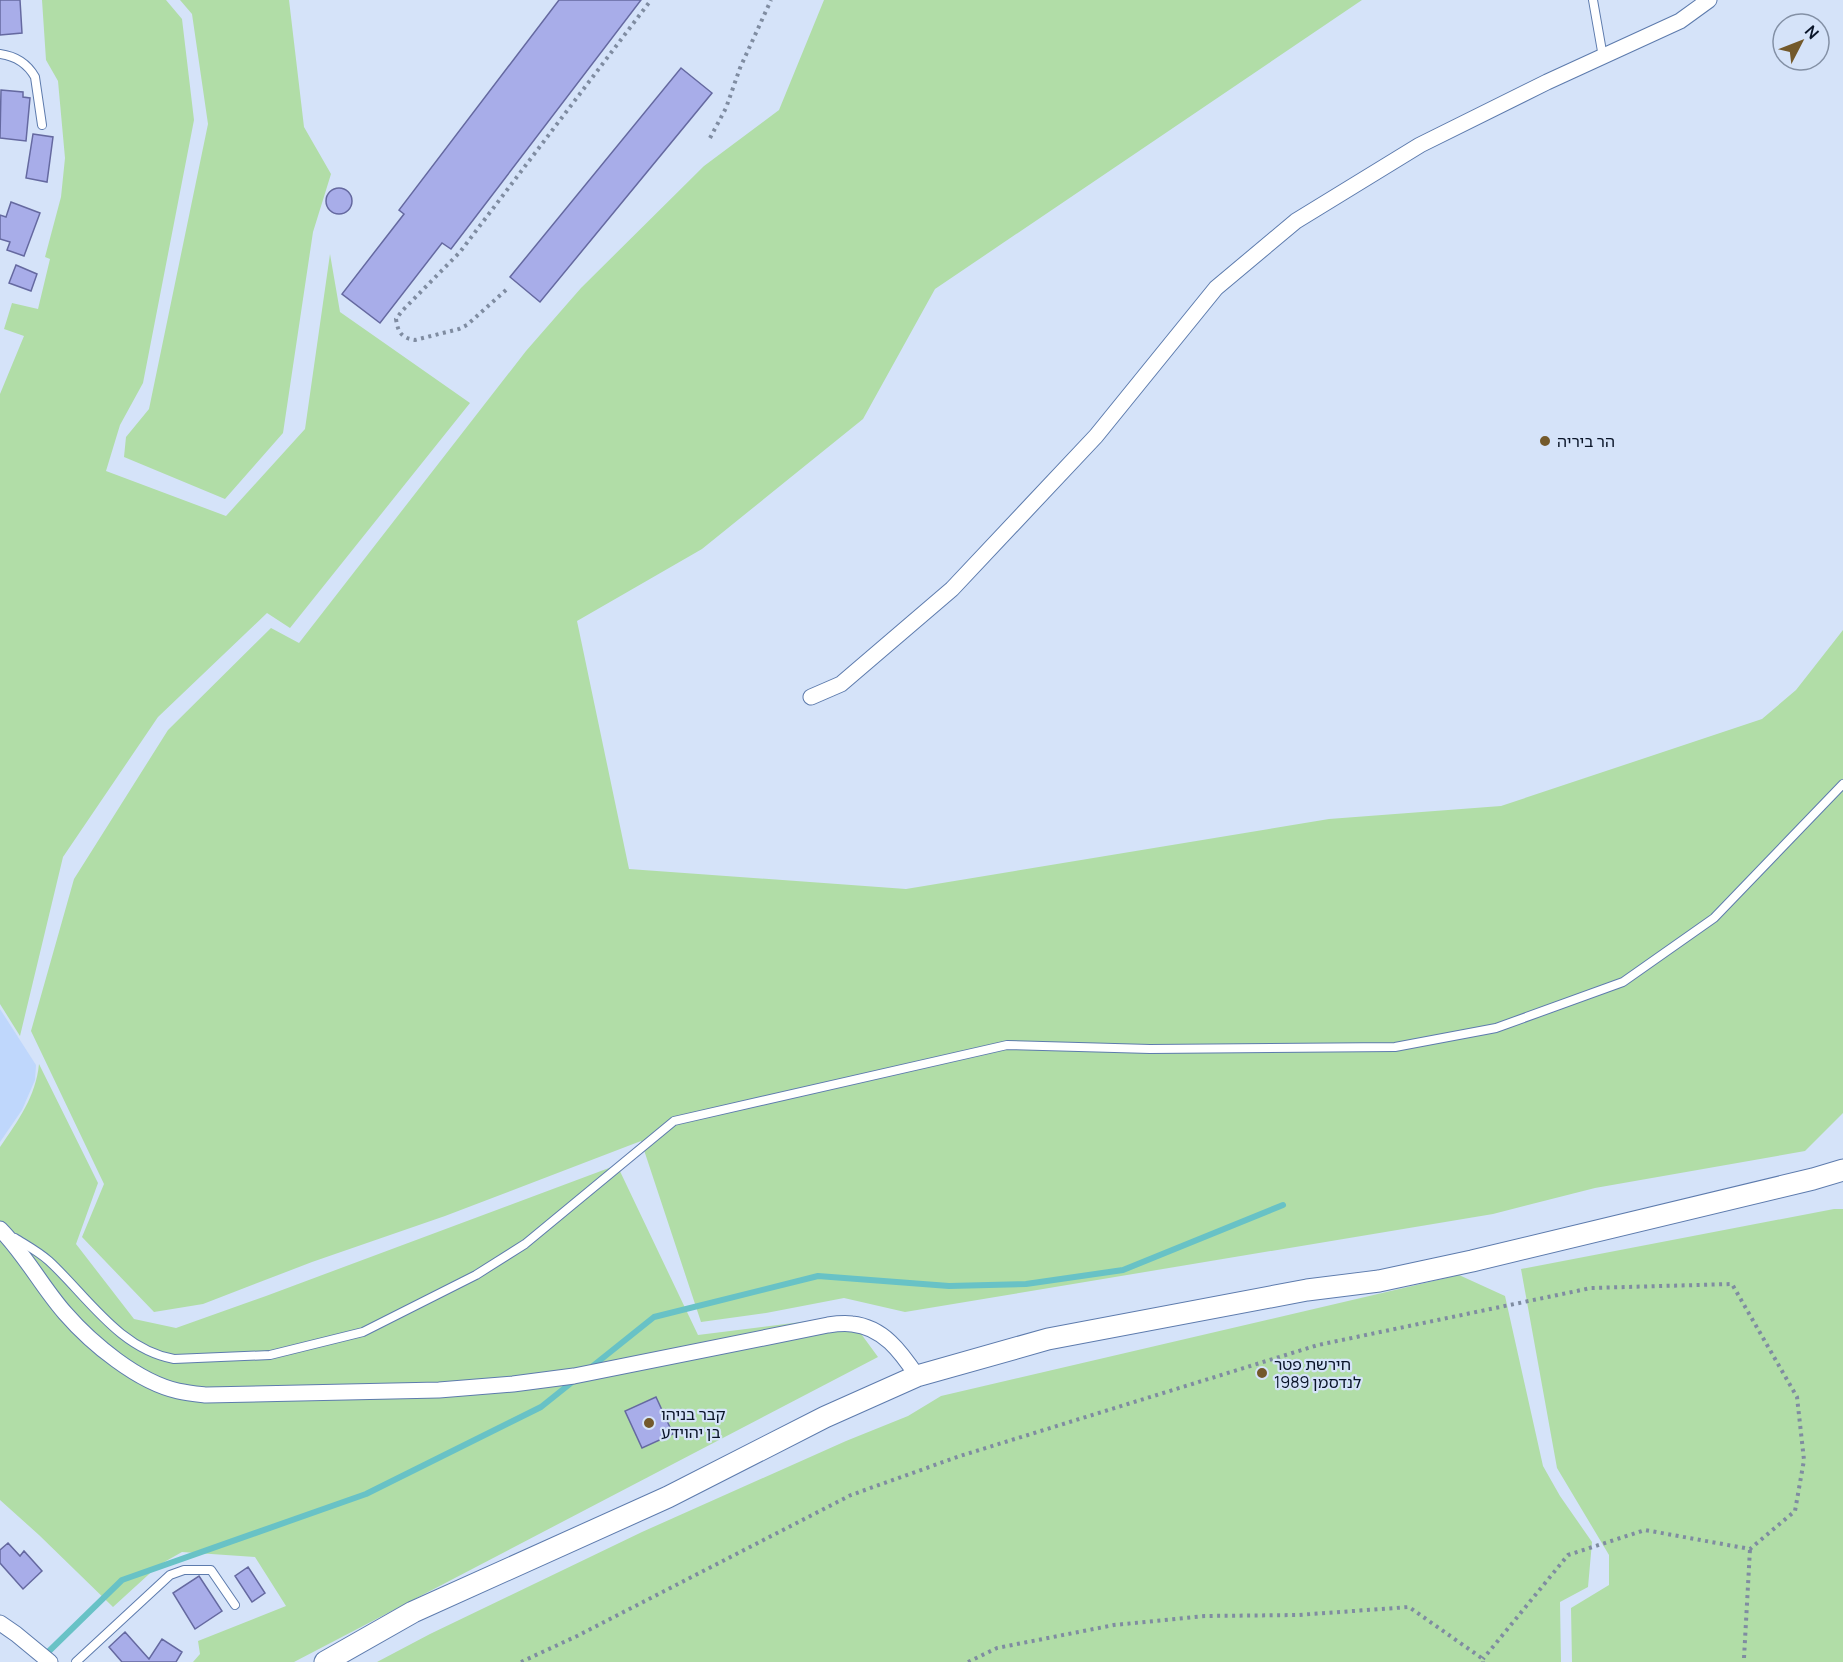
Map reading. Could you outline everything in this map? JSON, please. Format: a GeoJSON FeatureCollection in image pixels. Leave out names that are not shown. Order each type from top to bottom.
{"type":"FeatureCollection","features":[{"type":"Feature","properties":{"kind":"main road"},"geometry":{"type":"LineString","coordinates":[[326,1662],[413,1612],[668,1497],[825,1417],[917,1376],[1048,1339],[1307,1290],[1390,1278],[1472,1261],[1843,1170]]}},
{"type":"Feature","properties":{"kind":"main road"},"geometry":{"type":"LineString","coordinates":[[1813,1179],[1843,1178]]}},
{"type":"Feature","properties":{"kind":"street"},"geometry":{"type":"LineString","coordinates":[[811,698],[841,684],[952,589],[1096,436],[1216,288],[1296,221],[1420,145],[1680,21],[1709,0]]}},
{"type":"Feature","properties":{"kind":"street"},"geometry":{"type":"LineString","coordinates":[[2,1230],[65,1313],[93,1341],[127,1367],[177,1391],[206,1395],[439,1390],[513,1384],[574,1376],[828,1325],[845,1324],[853,1324],[875,1331],[894,1344],[917,1376]]}},
{"type":"Feature","properties":{"kind":"street"},"geometry":{"type":"LineString","coordinates":[[0,1623],[50,1662]]}},
{"type":"Feature","properties":{"kind":"lane"},"geometry":{"type":"LineString","coordinates":[[1593,0],[1603,57]]}},
{"type":"Feature","properties":{"kind":"lane"},"geometry":{"type":"LineString","coordinates":[[0,54],[10,55],[24,63],[35,77],[42,125]]}},
{"type":"Feature","properties":{"kind":"lane"},"geometry":{"type":"LineString","coordinates":[[2,1230],[48,1260],[114,1328],[135,1344],[159,1357],[174,1359],[270,1355],[316,1344],[363,1332],[476,1275],[515,1250],[674,1121],[1007,1045],[1150,1049],[1395,1047],[1496,1028],[1623,982],[1714,918],[1843,784]]}},
{"type":"Feature","properties":{"kind":"lane"},"geometry":{"type":"LineString","coordinates":[[76,1662],[170,1575],[177,1572],[211,1570],[235,1605]]}},
{"type":"Feature","properties":{"kind":"path"},"geometry":{"type":"LineString","coordinates":[[506,290],[467,325],[459,329],[415,340],[401,335],[397,327],[396,319],[402,311],[460,252],[651,0]]}},
{"type":"Feature","properties":{"kind":"path"},"geometry":{"type":"LineString","coordinates":[[710,138],[726,108],[740,68],[771,0]]}},
{"type":"Feature","properties":{"kind":"path"},"geometry":{"type":"LineString","coordinates":[[521,1662],[577,1636],[851,1495],[960,1456],[1318,1345],[1591,1288],[1732,1284],[1797,1396],[1804,1460],[1795,1511],[1750,1549],[1744,1658]]}},
{"type":"Feature","properties":{"kind":"path"},"geometry":{"type":"LineString","coordinates":[[968,1662],[998,1648],[1114,1625],[1205,1616],[1298,1615],[1408,1607],[1483,1660],[1568,1555],[1646,1530],[1750,1549]]}},
{"type":"Feature","properties":{"kind":"shaded area"},"geometry":{"type":"Polygon","coordinates":[[[0,1009],[36,1065],[35,1080],[22,1110],[0,1142],[0,1009]]]}},
{"type":"Feature","properties":{"kind":"green space"},"geometry":{"type":"Polygon","coordinates":[[[42,0],[166,0],[182,19],[194,120],[143,383],[120,425],[106,471],[226,516],[305,429],[330,254],[340,312],[470,403],[290,628],[267,613],[158,717],[63,857],[20,1036],[0,1004],[0,394],[24,336],[4,329],[12,303],[38,309],[50,259],[45,257],[61,197],[65,158],[58,81],[46,60],[42,0]]]}},
{"type":"Feature","properties":{"kind":"green space"},"geometry":{"type":"Polygon","coordinates":[[[180,0],[289,0],[304,127],[331,174],[313,232],[283,433],[225,499],[124,457],[126,437],[149,409],[208,124],[192,14],[180,0]]]}},
{"type":"Feature","properties":{"kind":"green space"},"geometry":{"type":"Polygon","coordinates":[[[824,0],[1362,0],[935,289],[863,419],[702,549],[577,621],[629,869],[906,889],[1329,819],[1501,806],[1762,719],[1796,690],[1843,630],[1843,1113],[1805,1151],[1595,1188],[1493,1214],[905,1312],[844,1298],[766,1313],[701,1322],[641,1141],[445,1216],[312,1262],[203,1304],[154,1312],[82,1237],[104,1184],[31,1031],[74,879],[168,730],[271,628],[299,643],[526,351],[581,288],[704,166],[779,110],[824,0]]]}},
{"type":"Feature","properties":{"kind":"green space"},"geometry":{"type":"Polygon","coordinates":[[[39,1064],[98,1183],[76,1244],[134,1319],[176,1328],[617,1165],[698,1335],[848,1316],[878,1357],[294,1662],[193,1662],[200,1654],[198,1641],[286,1606],[255,1557],[182,1552],[159,1565],[113,1607],[0,1500],[0,1147],[30,1097],[39,1064]]]}},
{"type":"Feature","properties":{"kind":"green space"},"geometry":{"type":"Polygon","coordinates":[[[1843,1209],[1843,1662],[1572,1662],[1571,1608],[1609,1585],[1609,1555],[1557,1468],[1521,1269],[1843,1209]]]}},
{"type":"Feature","properties":{"kind":"green space"},"geometry":{"type":"Polygon","coordinates":[[[1459,1275],[1505,1296],[1543,1466],[1560,1496],[1592,1542],[1588,1587],[1560,1602],[1561,1662],[377,1662],[642,1532],[846,1441],[908,1416],[941,1396],[1459,1275]]]}},
{"type":"Feature","properties":{"kind":"building"},"geometry":{"type":"Polygon","coordinates":[[[0,0],[20,0],[22,33],[0,35],[0,0]]]}},
{"type":"Feature","properties":{"kind":"building"},"geometry":{"type":"Polygon","coordinates":[[[559,0],[641,0],[451,249],[442,243],[380,323],[342,294],[404,214],[399,210],[559,0]]]}},
{"type":"Feature","properties":{"kind":"building"},"geometry":{"type":"Polygon","coordinates":[[[681,68],[712,93],[540,302],[510,277],[681,68]]]}},
{"type":"Feature","properties":{"kind":"building"},"geometry":{"type":"Polygon","coordinates":[[[1,90],[23,92],[23,97],[30,98],[26,141],[0,138],[1,90]]]}},
{"type":"Feature","properties":{"kind":"building"},"geometry":{"type":"Polygon","coordinates":[[[33,134],[53,137],[47,182],[26,178],[33,134]]]}},
{"type":"Feature","properties":{"kind":"building"},"geometry":{"type":"Polygon","coordinates":[[[339,188],[348,192],[352,201],[348,210],[339,214],[330,210],[326,201],[330,192],[339,188]]]}},
{"type":"Feature","properties":{"kind":"building"},"geometry":{"type":"Polygon","coordinates":[[[11,202],[40,213],[24,256],[7,250],[10,242],[0,239],[0,215],[6,217],[11,202]]]}},
{"type":"Feature","properties":{"kind":"building"},"geometry":{"type":"Polygon","coordinates":[[[16,265],[37,274],[31,291],[9,283],[16,265]]]}},
{"type":"Feature","properties":{"kind":"building","name":"קבר בניהו בן יהוידע"},"geometry":{"type":"Polygon","coordinates":[[[656,1397],[673,1434],[642,1448],[625,1411],[656,1397]]]}},
{"type":"Feature","properties":{"kind":"building"},"geometry":{"type":"Polygon","coordinates":[[[8,1543],[20,1556],[24,1551],[42,1571],[23,1589],[0,1563],[0,1550],[8,1543]]]}},
{"type":"Feature","properties":{"kind":"building"},"geometry":{"type":"Polygon","coordinates":[[[248,1567],[265,1593],[252,1602],[235,1576],[248,1567]]]}},
{"type":"Feature","properties":{"kind":"building"},"geometry":{"type":"Polygon","coordinates":[[[199,1576],[222,1611],[195,1629],[173,1593],[199,1576]]]}},
{"type":"Feature","properties":{"kind":"building"},"geometry":{"type":"Polygon","coordinates":[[[125,1632],[149,1659],[162,1639],[182,1652],[176,1662],[122,1662],[109,1647],[125,1632]]]}},
{"type":"Feature","properties":{"kind":"waterway"},"geometry":{"type":"LineString","coordinates":[[589,1369],[654,1317],[818,1276],[949,1286],[1026,1284],[1123,1270],[1283,1205]]}},
{"type":"Feature","properties":{"kind":"waterway"},"geometry":{"type":"LineString","coordinates":[[44,1656],[122,1580],[366,1494],[541,1407],[576,1379]]}},
{"type":"Feature","properties":{"kind":"place","name":"הר ביריה"},"geometry":{"type":"Point","coordinates":[1545,441]}},
{"type":"Feature","properties":{"kind":"place","name":"חירשת פטר לנדסמן 1989"},"geometry":{"type":"Point","coordinates":[1262,1373]}},
{"type":"Feature","properties":{"kind":"place","name":"קבר בניהו בן יהוידע"},"geometry":{"type":"Point","coordinates":[649,1423]}}]}
